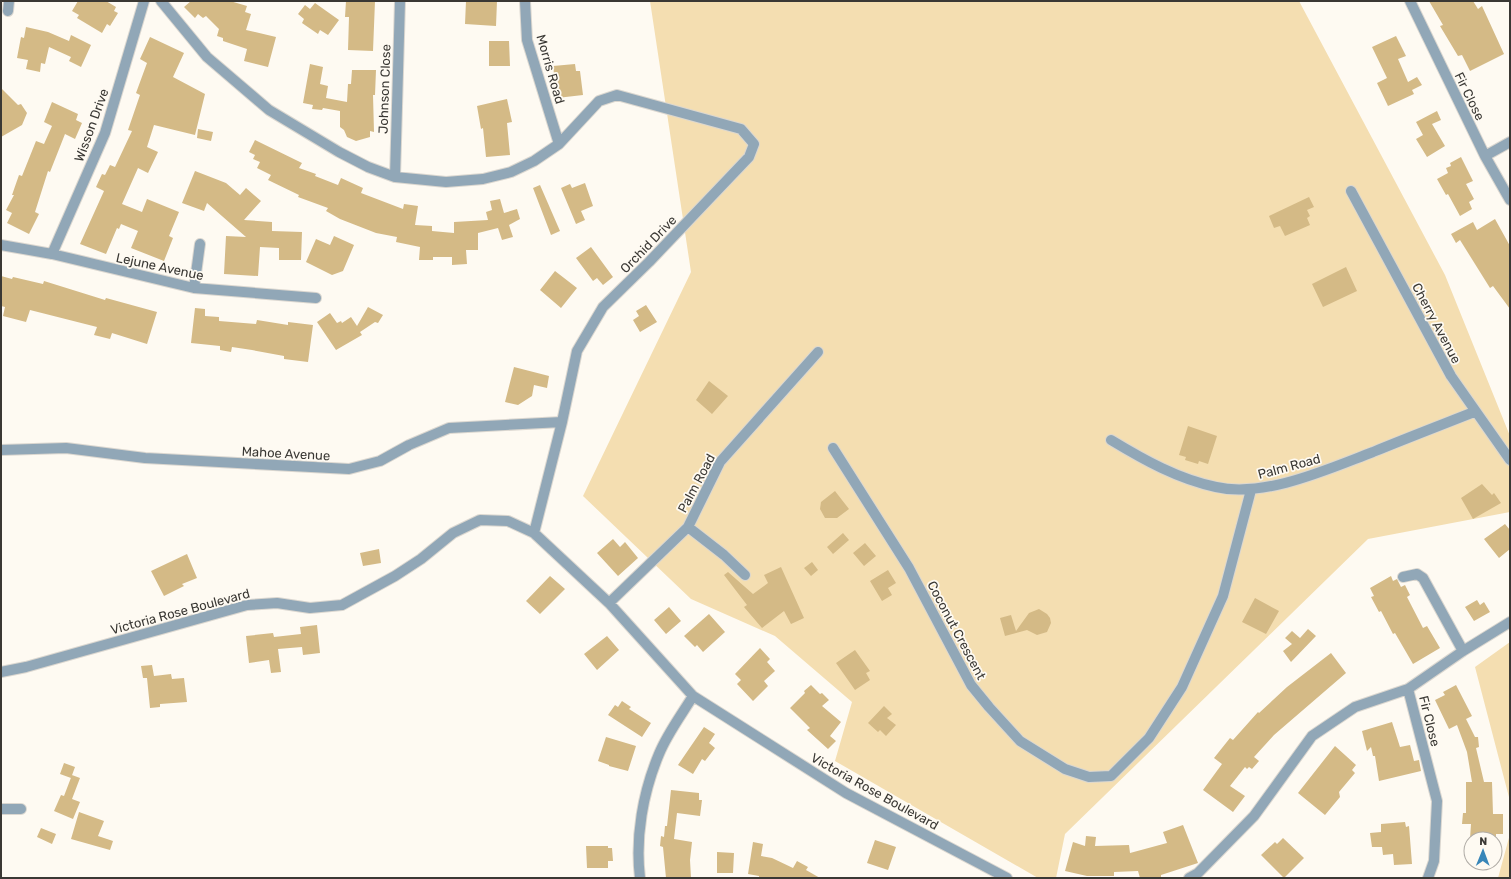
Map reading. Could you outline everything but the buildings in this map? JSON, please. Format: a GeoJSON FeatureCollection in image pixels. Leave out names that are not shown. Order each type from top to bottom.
{"type":"FeatureCollection","features":[{"type":"Feature","properties":{"kind":"street","name":"Wisson Drive"},"geometry":{"type":"LineString","coordinates":[[52,254],[105,133],[144,1]]}},
{"type":"Feature","properties":{"kind":"street"},"geometry":{"type":"LineString","coordinates":[[161,1],[208,57],[269,110],[339,152],[368,167],[395,177],[446,182],[482,179],[511,172],[534,161],[559,144]]}},
{"type":"Feature","properties":{"kind":"street","name":"Johnson Close"},"geometry":{"type":"LineString","coordinates":[[395,177],[400,1]]}},
{"type":"Feature","properties":{"kind":"street","name":"Morris Road"},"geometry":{"type":"LineString","coordinates":[[525,1],[527,40],[559,144]]}},
{"type":"Feature","properties":{"kind":"street","name":"Fir Close"},"geometry":{"type":"LineString","coordinates":[[1410,1],[1485,156],[1510,200]]}},
{"type":"Feature","properties":{"kind":"street","name":"Orchid Drive"},"geometry":{"type":"LineString","coordinates":[[534,533],[562,422],[577,351],[603,306],[649,262],[749,157],[754,144],[741,129],[617,95],[599,102],[559,144]]}},
{"type":"Feature","properties":{"kind":"street"},"geometry":{"type":"LineString","coordinates":[[1485,156],[1510,142]]}},
{"type":"Feature","properties":{"kind":"street","name":"Cherry Avenue"},"geometry":{"type":"LineString","coordinates":[[1351,191],[1451,376],[1474,412],[1510,460]]}},
{"type":"Feature","properties":{"kind":"street"},"geometry":{"type":"LineString","coordinates":[[194,288],[200,244]]}},
{"type":"Feature","properties":{"kind":"street","name":"Lejune Avenue"},"geometry":{"type":"LineString","coordinates":[[1,245],[52,254],[194,288],[316,298]]}},
{"type":"Feature","properties":{"kind":"street","name":"Palm Road"},"geometry":{"type":"LineString","coordinates":[[609,603],[688,527],[720,462],[818,352]]}},
{"type":"Feature","properties":{"kind":"street","name":"Palm Road"},"geometry":{"type":"LineString","coordinates":[[1111,440],[1154,465],[1216,488],[1251,490],[1305,478],[1474,412]]}},
{"type":"Feature","properties":{"kind":"street","name":"Mahoe Avenue"},"geometry":{"type":"LineString","coordinates":[[1,450],[66,448],[145,458],[349,469],[380,461],[409,445],[450,428],[562,422]]}},
{"type":"Feature","properties":{"kind":"street","name":"Coconut Crescent"},"geometry":{"type":"LineString","coordinates":[[833,448],[909,568],[971,686],[1020,741],[1066,769],[1089,778],[1111,776],[1149,738],[1182,687],[1223,596],[1251,490]]}},
{"type":"Feature","properties":{"kind":"street","name":"Victoria Rose Boulevard"},"geometry":{"type":"LineString","coordinates":[[1,672],[26,667],[247,605],[277,603],[310,608],[342,605],[395,576],[421,559],[453,533],[480,520],[508,521],[534,533],[609,603],[693,696],[846,793],[1007,878]]}},
{"type":"Feature","properties":{"kind":"street"},"geometry":{"type":"LineString","coordinates":[[688,527],[724,555],[745,575]]}},
{"type":"Feature","properties":{"kind":"street"},"geometry":{"type":"LineString","coordinates":[[1403,577],[1417,574],[1423,578],[1463,651]]}},
{"type":"Feature","properties":{"kind":"street","name":"Fir Close"},"geometry":{"type":"LineString","coordinates":[[1428,878],[1434,861],[1437,801],[1408,689],[1463,651],[1510,622]]}},
{"type":"Feature","properties":{"kind":"street"},"geometry":{"type":"LineString","coordinates":[[1189,878],[1198,873],[1254,816],[1312,736],[1355,707],[1408,689]]}},
{"type":"Feature","properties":{"kind":"street"},"geometry":{"type":"LineString","coordinates":[[640,878],[637,855],[645,801],[659,753],[693,696]]}},
{"type":"Feature","properties":{"kind":"street"},"geometry":{"type":"LineString","coordinates":[[1,808],[20,809]]}},
{"type":"Feature","properties":{"kind":"shaded area"},"geometry":{"type":"Polygon","coordinates":[[[650,1],[1299,1],[1445,275],[1510,436],[1510,512],[1368,539],[1065,834],[1056,878],[1038,878],[835,761],[852,702],[775,636],[691,599],[583,496],[691,272],[650,1]]]}},
{"type":"Feature","properties":{"kind":"shaded area"},"geometry":{"type":"Polygon","coordinates":[[[1510,642],[1510,801],[1475,667],[1510,642]]]}},
{"type":"Feature","properties":{"kind":"shaded area"},"geometry":{"type":"Polygon","coordinates":[[[1510,834],[1510,878],[1498,878],[1500,871],[1503,871],[1503,860],[1510,834]]]}}]}
